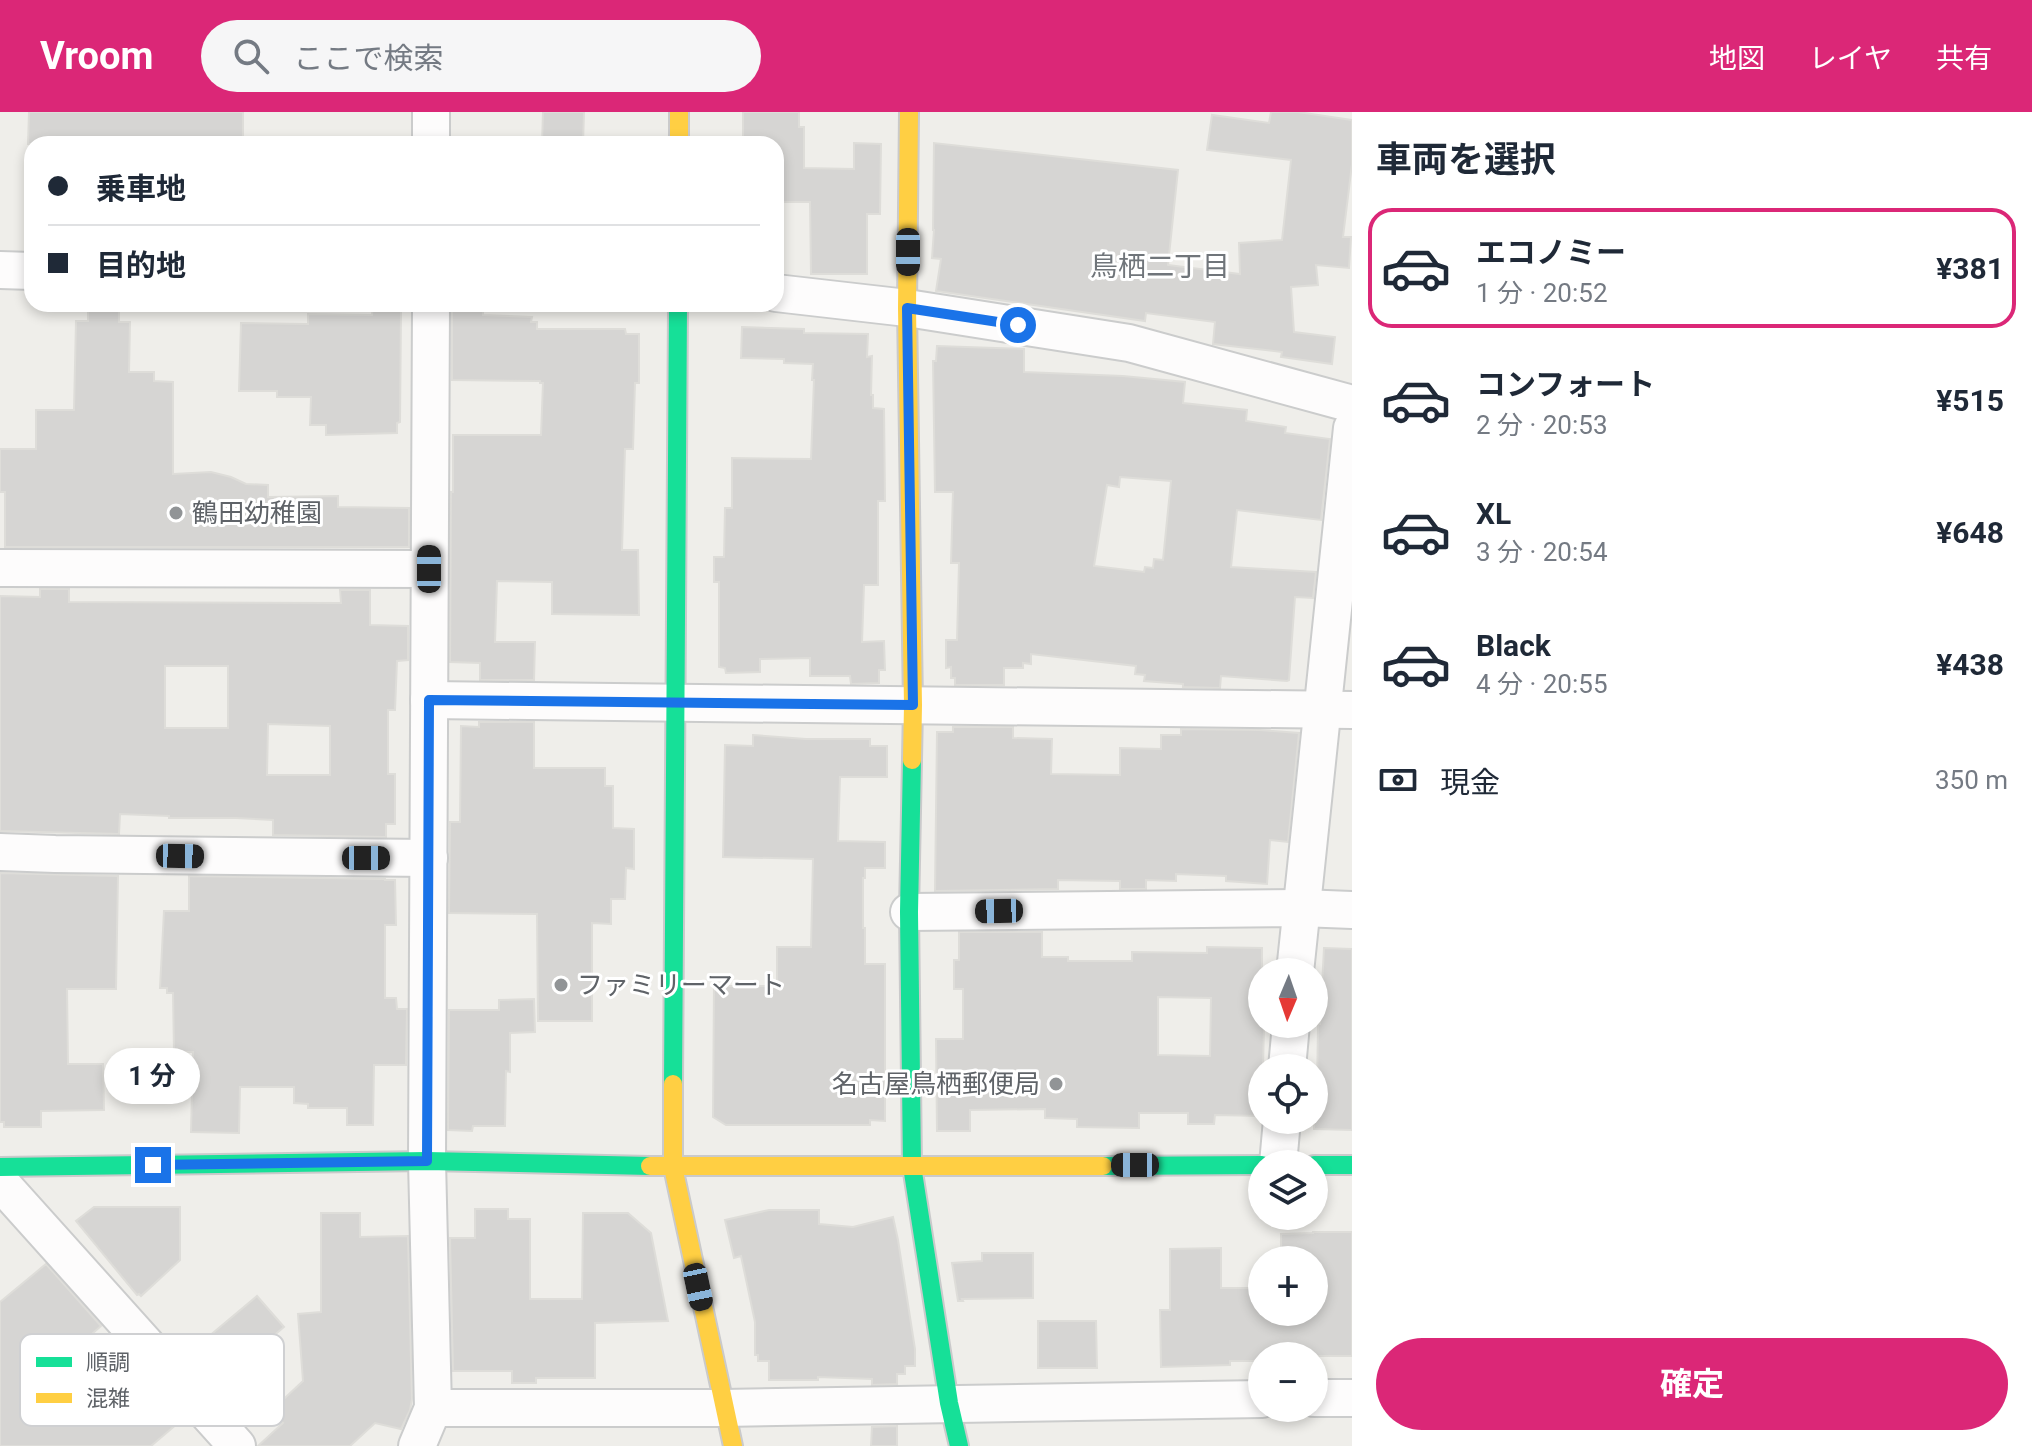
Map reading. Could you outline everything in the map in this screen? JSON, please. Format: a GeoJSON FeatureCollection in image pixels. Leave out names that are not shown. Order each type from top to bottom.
{"type":"FeatureCollection","features":[{"type":"Feature","properties":{"kind":"street"},"geometry":{"type":"LineString","coordinates":[[431,112],[431,136]]}},
{"type":"Feature","properties":{"kind":"street"},"geometry":{"type":"LineString","coordinates":[[679,112],[679,136]]}},
{"type":"Feature","properties":{"kind":"street"},"geometry":{"type":"LineString","coordinates":[[909,112],[907,308],[913,705],[909,912],[912,1166],[949,1403],[959,1446]]}},
{"type":"Feature","properties":{"kind":"street"},"geometry":{"type":"LineString","coordinates":[[0,270],[24,271]]}},
{"type":"Feature","properties":{"kind":"street"},"geometry":{"type":"LineString","coordinates":[[784,294],[907,308],[1129,343],[1352,404]]}},
{"type":"Feature","properties":{"kind":"street"},"geometry":{"type":"LineString","coordinates":[[417,1446],[433,1408],[427,1161],[431,312]]}},
{"type":"Feature","properties":{"kind":"street"},"geometry":{"type":"LineString","coordinates":[[678,312],[673,1167],[733,1446]]}},
{"type":"Feature","properties":{"kind":"street"},"geometry":{"type":"LineString","coordinates":[[1296,958],[1301,908],[1337,710],[1352,428]]}},
{"type":"Feature","properties":{"kind":"street"},"geometry":{"type":"LineString","coordinates":[[0,568],[429,569]]}},
{"type":"Feature","properties":{"kind":"street"},"geometry":{"type":"LineString","coordinates":[[429,700],[1337,710]]}},
{"type":"Feature","properties":{"kind":"street"},"geometry":{"type":"LineString","coordinates":[[0,852],[429,858]]}},
{"type":"Feature","properties":{"kind":"street"},"geometry":{"type":"LineString","coordinates":[[909,912],[1352,910]]}},
{"type":"Feature","properties":{"kind":"street"},"geometry":{"type":"LineString","coordinates":[[0,1167],[427,1161],[673,1167],[1248,1165]]}},
{"type":"Feature","properties":{"kind":"street"},"geometry":{"type":"LineString","coordinates":[[1328,1165],[1352,1165]]}},
{"type":"Feature","properties":{"kind":"street"},"geometry":{"type":"LineString","coordinates":[[0,1182],[136,1334]]}},
{"type":"Feature","properties":{"kind":"street"},"geometry":{"type":"LineString","coordinates":[[1328,1398],[1352,1398]]}},
{"type":"Feature","properties":{"kind":"street"},"geometry":{"type":"LineString","coordinates":[[433,1408],[724,1408],[1248,1399]]}},
{"type":"Feature","properties":{"kind":"street"},"geometry":{"type":"LineString","coordinates":[[219,1426],[237,1446]]}},
{"type":"Feature","properties":{"kind":"building"},"geometry":{"type":"Polygon","coordinates":[[[29,112],[243,112],[243,136],[28,136],[29,112]]]}},
{"type":"Feature","properties":{"kind":"building"},"geometry":{"type":"Polygon","coordinates":[[[543,112],[584,112],[583,136],[542,136],[543,112]]]}},
{"type":"Feature","properties":{"kind":"building"},"geometry":{"type":"Polygon","coordinates":[[[743,112],[799,112],[799,127],[804,127],[804,168],[854,169],[854,143],[881,144],[880,214],[867,214],[867,274],[811,274],[810,202],[784,202],[784,136],[743,136],[743,112]]]}},
{"type":"Feature","properties":{"kind":"building"},"geometry":{"type":"Polygon","coordinates":[[[1271,112],[1298,112],[1352,120],[1352,164],[1343,237],[1351,237],[1349,268],[1316,265],[1318,285],[1291,287],[1294,332],[1335,337],[1332,364],[1281,357],[1282,352],[1213,344],[1215,322],[1146,313],[1145,321],[936,291],[941,259],[932,258],[934,143],[1178,170],[1168,265],[1240,274],[1239,243],[1282,240],[1291,160],[1207,150],[1212,115],[1269,123],[1271,112]]]}},
{"type":"Feature","properties":{"kind":"building"},"geometry":{"type":"Polygon","coordinates":[[[88,312],[119,312],[119,322],[130,322],[129,372],[154,372],[154,381],[173,382],[173,474],[211,472],[246,484],[268,485],[268,497],[338,496],[338,507],[409,508],[409,547],[5,547],[5,492],[0,492],[0,449],[36,449],[36,410],[74,410],[76,321],[88,321],[88,312]]]}},
{"type":"Feature","properties":{"kind":"building"},"geometry":{"type":"Polygon","coordinates":[[[372,312],[401,312],[400,422],[397,423],[397,433],[326,435],[326,425],[310,425],[311,397],[277,397],[277,391],[239,391],[241,323],[308,324],[308,314],[372,315],[372,312]]]}},
{"type":"Feature","properties":{"kind":"building"},"geometry":{"type":"Polygon","coordinates":[[[452,312],[532,317],[531,322],[537,322],[537,329],[625,329],[626,334],[639,334],[639,383],[635,383],[633,449],[625,449],[622,550],[638,550],[639,615],[552,614],[552,582],[497,581],[495,642],[535,642],[534,680],[480,680],[480,663],[450,662],[451,492],[453,435],[541,435],[543,383],[452,380],[452,312]]]}},
{"type":"Feature","properties":{"kind":"building"},"geometry":{"type":"Polygon","coordinates":[[[742,327],[804,329],[804,333],[868,334],[867,357],[872,356],[873,408],[884,409],[885,501],[878,501],[878,585],[864,585],[862,642],[884,641],[885,670],[879,670],[879,683],[851,684],[850,676],[810,676],[810,658],[760,659],[760,672],[726,673],[725,668],[719,667],[719,582],[714,582],[714,557],[724,557],[725,508],[732,508],[732,458],[811,459],[813,364],[784,363],[784,359],[741,358],[742,327]]]}},
{"type":"Feature","properties":{"kind":"building"},"geometry":{"type":"Polygon","coordinates":[[[937,346],[1024,349],[1024,372],[1185,382],[1183,403],[1247,410],[1246,421],[1286,427],[1285,433],[1330,439],[1321,520],[1237,510],[1231,567],[1316,572],[1313,598],[1295,597],[1289,680],[1221,676],[1220,688],[1183,687],[1183,684],[1144,681],[1145,675],[1135,674],[1136,666],[1031,654],[1031,664],[1023,663],[1023,668],[1004,668],[1004,685],[955,685],[951,667],[946,668],[946,640],[957,640],[959,563],[951,563],[953,492],[935,492],[933,361],[936,361],[937,346]],[[1120,477],[1119,487],[1107,485],[1094,566],[1144,572],[1145,567],[1153,568],[1154,559],[1163,560],[1171,481],[1120,477]]]}},
{"type":"Feature","properties":{"kind":"building"},"geometry":{"type":"Polygon","coordinates":[[[40,589],[69,589],[69,602],[341,603],[340,590],[370,590],[370,625],[408,626],[408,660],[397,661],[395,710],[388,710],[388,774],[395,774],[395,824],[386,824],[386,837],[273,835],[273,820],[120,814],[119,834],[0,831],[0,596],[40,597],[40,589]],[[165,666],[165,728],[228,728],[228,666],[165,666]],[[268,724],[267,775],[330,775],[330,726],[268,724]]]}},
{"type":"Feature","properties":{"kind":"building"},"geometry":{"type":"Polygon","coordinates":[[[479,722],[534,722],[534,768],[605,768],[605,786],[613,786],[613,828],[634,829],[634,869],[626,868],[625,899],[611,899],[611,924],[592,923],[592,1021],[538,1021],[537,914],[449,913],[450,822],[460,822],[461,726],[479,727],[479,722]]]}},
{"type":"Feature","properties":{"kind":"building"},"geometry":{"type":"Polygon","coordinates":[[[953,727],[1013,727],[1013,738],[1052,739],[1051,774],[1120,775],[1120,748],[1161,749],[1161,735],[1181,735],[1181,729],[1299,733],[1288,842],[1270,840],[1267,884],[1226,881],[1226,876],[1176,874],[1176,881],[1146,880],[1146,889],[1120,889],[1120,881],[1058,880],[1058,889],[935,891],[937,732],[953,732],[953,727]]]}},
{"type":"Feature","properties":{"kind":"building"},"geometry":{"type":"Polygon","coordinates":[[[753,735],[870,739],[870,746],[887,746],[887,777],[840,777],[838,841],[885,842],[885,868],[865,868],[863,928],[865,964],[885,964],[885,1121],[870,1120],[870,1125],[726,1125],[713,1117],[714,986],[777,986],[777,947],[811,947],[813,859],[723,857],[725,745],[753,746],[753,735]]]}},
{"type":"Feature","properties":{"kind":"building"},"geometry":{"type":"Polygon","coordinates":[[[0,873],[118,876],[116,989],[67,989],[68,1064],[103,1064],[104,1110],[41,1111],[41,1127],[4,1127],[4,1122],[0,1122],[0,873]]]}},
{"type":"Feature","properties":{"kind":"building"},"geometry":{"type":"Polygon","coordinates":[[[189,876],[395,880],[396,925],[385,925],[385,998],[396,998],[397,1009],[407,1009],[406,1065],[374,1065],[373,1125],[347,1125],[347,1108],[308,1108],[308,1104],[294,1103],[294,1087],[240,1087],[239,1133],[191,1132],[193,1052],[174,1052],[173,993],[167,993],[167,988],[160,988],[164,911],[189,911],[189,876]]]}},
{"type":"Feature","properties":{"kind":"building"},"geometry":{"type":"Polygon","coordinates":[[[959,932],[1042,932],[1042,957],[1068,957],[1068,961],[1132,961],[1132,952],[1207,953],[1207,947],[1262,948],[1262,958],[1248,958],[1248,1038],[1264,1038],[1263,1054],[1248,1054],[1248,1116],[1215,1115],[1214,1124],[1188,1124],[1188,1113],[1139,1113],[1139,1128],[1077,1127],[1077,1119],[1045,1118],[1045,1109],[970,1110],[970,1131],[937,1131],[936,1039],[963,1039],[963,989],[954,989],[954,960],[959,960],[959,932]],[[1158,997],[1158,1055],[1210,1056],[1211,998],[1158,997]]]}},
{"type":"Feature","properties":{"kind":"building"},"geometry":{"type":"Polygon","coordinates":[[[1324,948],[1352,949],[1352,1130],[1328,1129],[1328,1054],[1318,1054],[1318,1038],[1328,1038],[1328,958],[1323,958],[1324,948]]]}},
{"type":"Feature","properties":{"kind":"building"},"geometry":{"type":"Polygon","coordinates":[[[534,999],[535,1032],[510,1033],[505,1126],[473,1126],[472,1131],[448,1130],[449,1010],[499,1010],[499,1000],[534,999]]]}},
{"type":"Feature","properties":{"kind":"building"},"geometry":{"type":"Polygon","coordinates":[[[94,1207],[180,1207],[180,1260],[141,1296],[137,1295],[76,1221],[94,1207]]]}},
{"type":"Feature","properties":{"kind":"building"},"geometry":{"type":"Polygon","coordinates":[[[475,1209],[508,1209],[508,1219],[530,1219],[530,1299],[582,1299],[583,1213],[628,1213],[651,1233],[668,1321],[595,1323],[595,1378],[536,1378],[536,1383],[512,1383],[512,1371],[453,1371],[450,1238],[475,1238],[475,1209]]]}},
{"type":"Feature","properties":{"kind":"building"},"geometry":{"type":"Polygon","coordinates":[[[769,1210],[819,1210],[819,1224],[853,1227],[893,1217],[915,1349],[915,1366],[905,1366],[905,1374],[897,1374],[897,1384],[872,1385],[872,1379],[818,1377],[818,1380],[769,1380],[769,1361],[758,1361],[758,1355],[755,1355],[755,1322],[741,1256],[734,1258],[725,1220],[769,1210]]]}},
{"type":"Feature","properties":{"kind":"building"},"geometry":{"type":"Polygon","coordinates":[[[321,1213],[360,1213],[360,1237],[408,1236],[410,1410],[401,1429],[375,1423],[350,1446],[258,1446],[280,1426],[284,1426],[284,1399],[303,1381],[298,1314],[321,1312],[321,1213]]]}},
{"type":"Feature","properties":{"kind":"building"},"geometry":{"type":"Polygon","coordinates":[[[1352,1232],[1352,1356],[1328,1356],[1328,1342],[1248,1342],[1248,1361],[1230,1361],[1230,1365],[1161,1367],[1160,1310],[1170,1310],[1170,1249],[1221,1248],[1221,1288],[1248,1288],[1248,1326],[1328,1326],[1328,1246],[1281,1246],[1281,1234],[1352,1232]]]}},
{"type":"Feature","properties":{"kind":"building"},"geometry":{"type":"Polygon","coordinates":[[[982,1253],[1033,1253],[1033,1298],[958,1301],[952,1263],[982,1261],[982,1253]]]}},
{"type":"Feature","properties":{"kind":"building"},"geometry":{"type":"Polygon","coordinates":[[[46,1264],[101,1326],[92,1334],[20,1334],[20,1426],[175,1426],[151,1446],[0,1446],[0,1302],[46,1264]]]}},
{"type":"Feature","properties":{"kind":"building"},"geometry":{"type":"Polygon","coordinates":[[[257,1296],[284,1327],[276,1334],[212,1334],[257,1296]]]}},
{"type":"Feature","properties":{"kind":"building"},"geometry":{"type":"Polygon","coordinates":[[[1038,1321],[1096,1321],[1097,1368],[1038,1368],[1038,1321]]]}},
{"type":"Feature","properties":{"kind":"building"},"geometry":{"type":"Polygon","coordinates":[[[897,1426],[897,1446],[871,1446],[872,1427],[897,1426]]]}},
{"type":"Feature","properties":{"kind":"traffic: fast"},"geometry":{"type":"LineString","coordinates":[[673,1084],[678,312]]}},
{"type":"Feature","properties":{"kind":"traffic: fast"},"geometry":{"type":"LineString","coordinates":[[912,760],[909,912],[912,1166],[949,1403],[959,1446]]}},
{"type":"Feature","properties":{"kind":"traffic: fast"},"geometry":{"type":"LineString","coordinates":[[0,1167],[427,1161],[650,1166]]}},
{"type":"Feature","properties":{"kind":"traffic: fast"},"geometry":{"type":"LineString","coordinates":[[1103,1166],[1248,1165]]}},
{"type":"Feature","properties":{"kind":"traffic: fast"},"geometry":{"type":"LineString","coordinates":[[1328,1165],[1352,1165]]}},
{"type":"Feature","properties":{"kind":"traffic: slow"},"geometry":{"type":"LineString","coordinates":[[679,112],[679,136]]}},
{"type":"Feature","properties":{"kind":"traffic: slow"},"geometry":{"type":"LineString","coordinates":[[909,112],[907,308],[912,760]]}},
{"type":"Feature","properties":{"kind":"traffic: slow"},"geometry":{"type":"LineString","coordinates":[[673,1084],[673,1167],[733,1446]]}},
{"type":"Feature","properties":{"kind":"traffic: slow"},"geometry":{"type":"LineString","coordinates":[[650,1166],[1103,1166]]}},
{"type":"Feature","properties":{"kind":"place","name":"鶴田幼稚園"},"geometry":{"type":"Point","coordinates":[176,513]}},
{"type":"Feature","properties":{"kind":"place","name":"ファミリーマート"},"geometry":{"type":"Point","coordinates":[561,985]}},
{"type":"Feature","properties":{"kind":"place","name":"名古屋鳥栖郵便局"},"geometry":{"type":"Point","coordinates":[1056,1084]}},
{"type":"Feature","properties":{"kind":"district","name":"鳥栖二丁目"},"geometry":{"type":"Point","coordinates":[1160,266]}},
{"type":"Feature","properties":{"kind":"route"},"geometry":{"type":"LineString","coordinates":[[153,1165],[427,1161],[429,700],[913,705],[907,308],[1018,325]]}}]}
